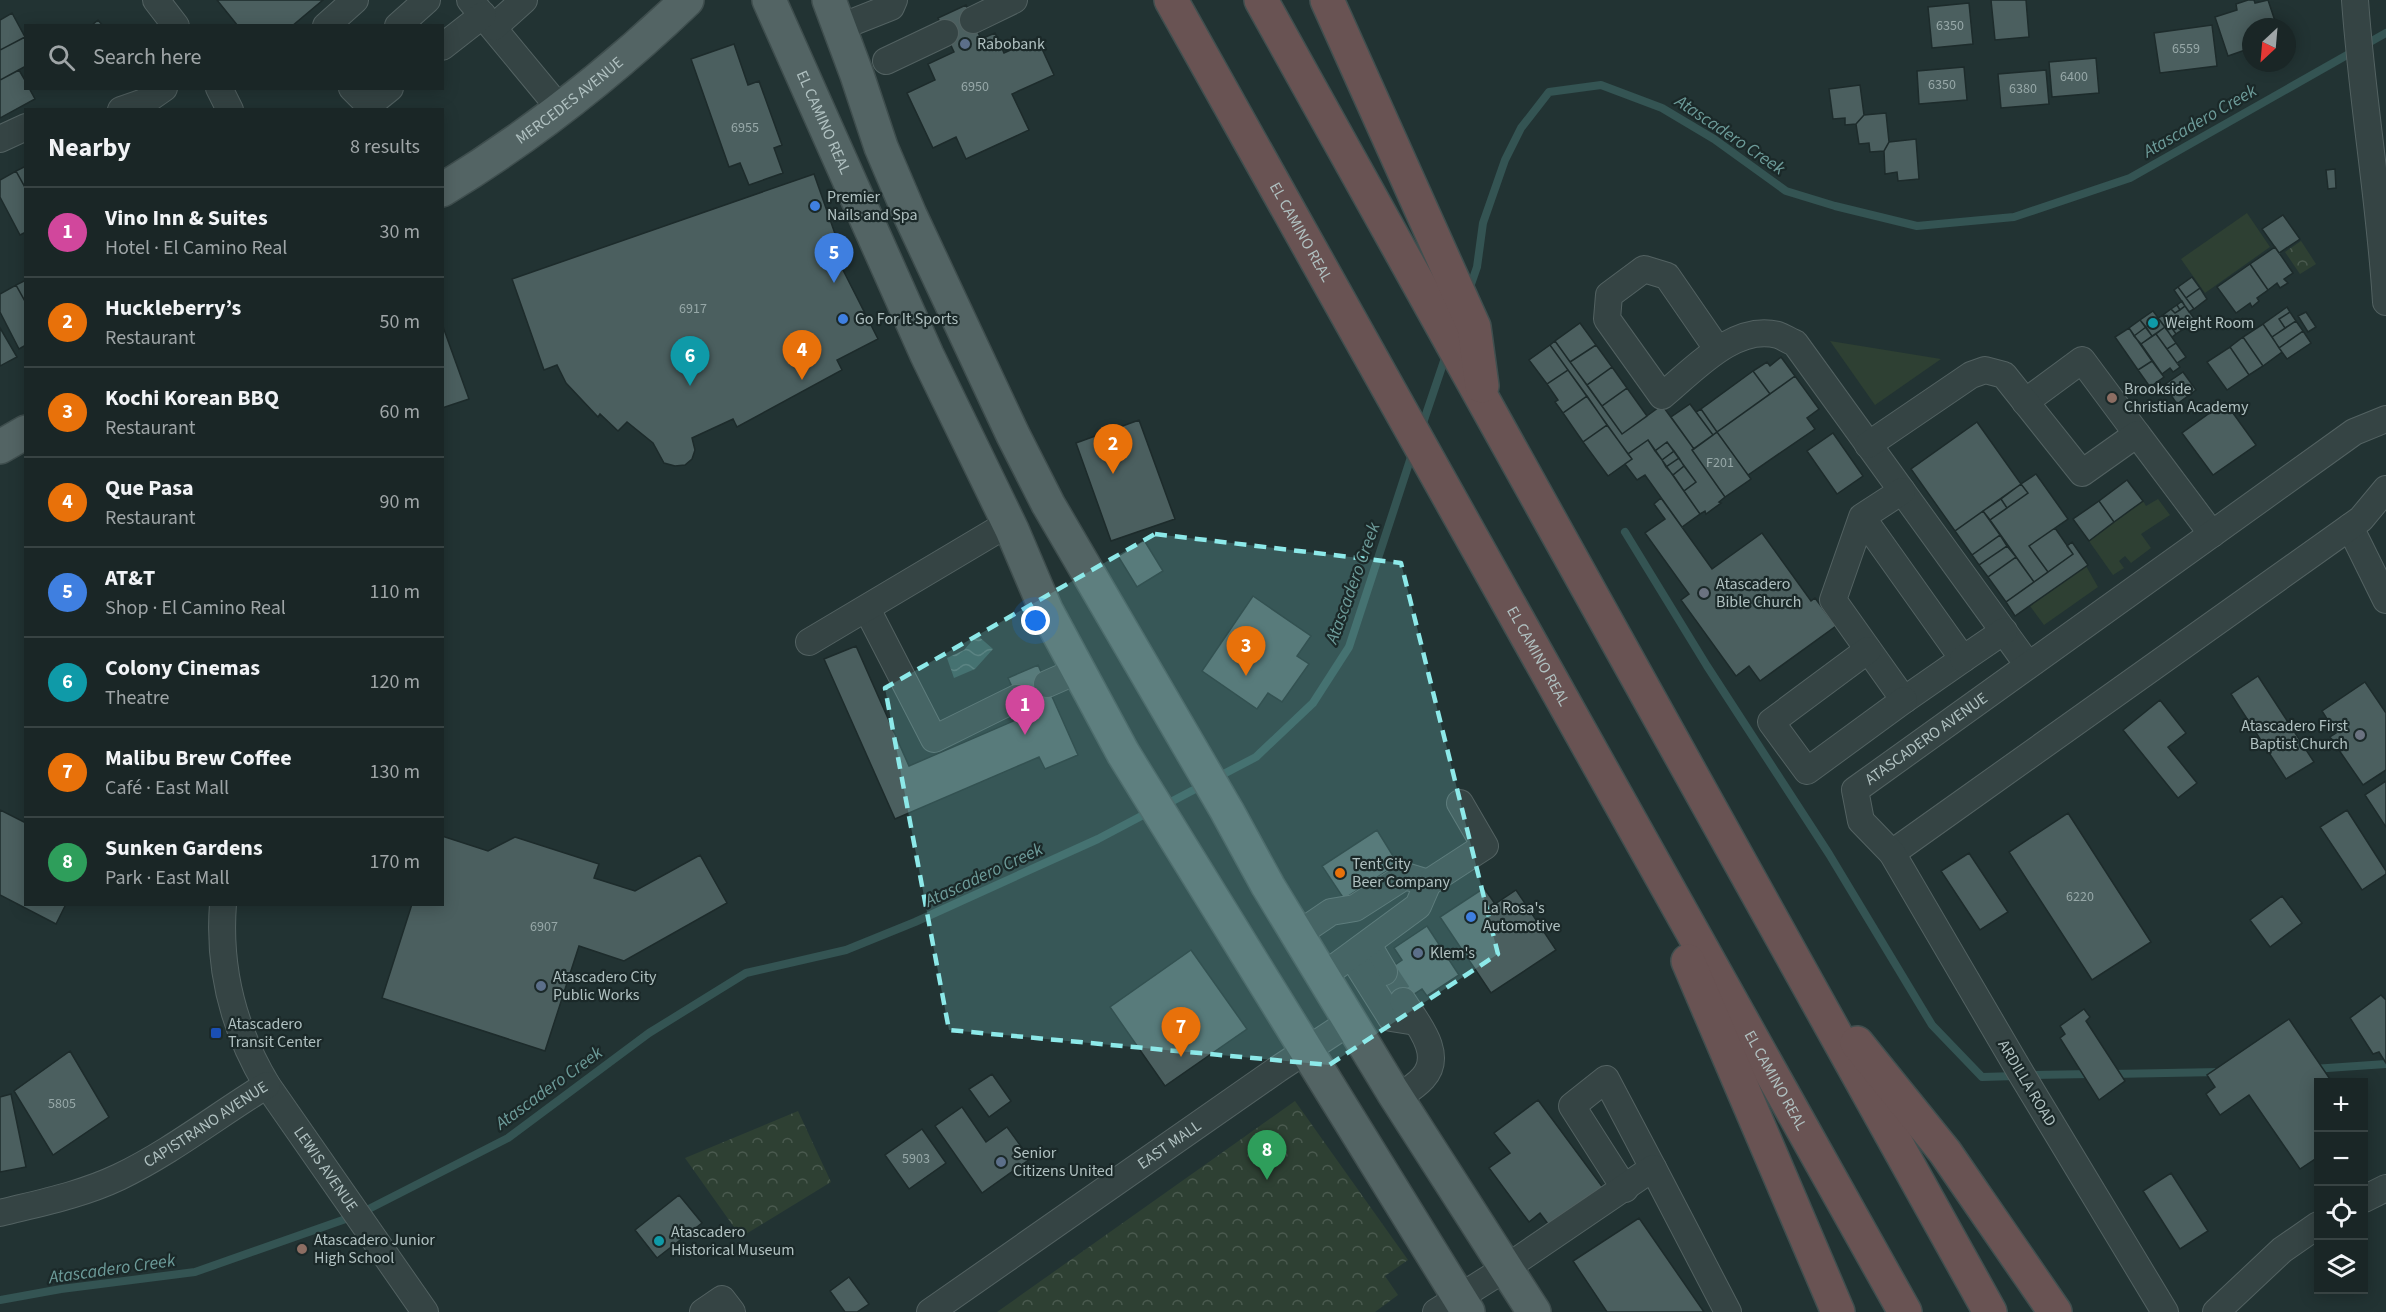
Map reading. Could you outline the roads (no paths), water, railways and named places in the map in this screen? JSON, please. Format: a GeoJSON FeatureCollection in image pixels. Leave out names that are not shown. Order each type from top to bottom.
{"type":"FeatureCollection","features":[{"type":"Feature","properties":{"kind":"highway","name":"EL CAMINO REAL"},"geometry":{"type":"LineString","coordinates":[[1171,0],[1905,1312]]}},
{"type":"Feature","properties":{"kind":"highway"},"geometry":{"type":"LineString","coordinates":[[1261,0],[1990,1312]]}},
{"type":"Feature","properties":{"kind":"highway"},"geometry":{"type":"LineString","coordinates":[[1327,0],[1474,327],[1485,406]]}},
{"type":"Feature","properties":{"kind":"highway"},"geometry":{"type":"LineString","coordinates":[[1620,802],[1838,1312]]}},
{"type":"Feature","properties":{"kind":"highway"},"geometry":{"type":"LineString","coordinates":[[1803,975],[1945,1152],[2055,1312]]}},
{"type":"Feature","properties":{"kind":"main road","name":"MERCEDES AVENUE"},"geometry":{"type":"LineString","coordinates":[[444,189],[561,110],[627,56],[687,0]]}},
{"type":"Feature","properties":{"kind":"main road","name":"EL CAMINO REAL"},"geometry":{"type":"LineString","coordinates":[[769,0],[927,355],[1009,523],[1046,610],[1148,795],[1306,1050],[1454,1307]]}},
{"type":"Feature","properties":{"kind":"main road"},"geometry":{"type":"LineString","coordinates":[[833,14],[857,75],[881,147],[910,215],[1012,435],[1048,504],[1297,935],[1397,1098],[1534,1312]]}},
{"type":"Feature","properties":{"kind":"main road"},"geometry":{"type":"LineString","coordinates":[[0,447],[24,433]]}},
{"type":"Feature","properties":{"kind":"street"},"geometry":{"type":"LineString","coordinates":[[156,0],[174,24]]}},
{"type":"Feature","properties":{"kind":"street"},"geometry":{"type":"LineString","coordinates":[[328,24],[355,0]]}},
{"type":"Feature","properties":{"kind":"street"},"geometry":{"type":"LineString","coordinates":[[400,24],[427,0]]}},
{"type":"Feature","properties":{"kind":"street"},"geometry":{"type":"LineString","coordinates":[[444,45],[482,14],[524,0]]}},
{"type":"Feature","properties":{"kind":"street"},"geometry":{"type":"LineString","coordinates":[[833,14],[891,7],[894,0]]}},
{"type":"Feature","properties":{"kind":"street"},"geometry":{"type":"LineString","coordinates":[[973,20],[1014,0]]}},
{"type":"Feature","properties":{"kind":"street"},"geometry":{"type":"LineString","coordinates":[[2355,0],[2359,57],[2383,253],[2386,302]]}},
{"type":"Feature","properties":{"kind":"street"},"geometry":{"type":"LineString","coordinates":[[482,14],[561,110]]}},
{"type":"Feature","properties":{"kind":"street"},"geometry":{"type":"LineString","coordinates":[[886,61],[945,33]]}},
{"type":"Feature","properties":{"kind":"street"},"geometry":{"type":"LineString","coordinates":[[127,108],[144,102],[161,90]]}},
{"type":"Feature","properties":{"kind":"street"},"geometry":{"type":"LineString","coordinates":[[220,90],[229,108]]}},
{"type":"Feature","properties":{"kind":"street"},"geometry":{"type":"LineString","coordinates":[[360,97],[383,90]]}},
{"type":"Feature","properties":{"kind":"street"},"geometry":{"type":"LineString","coordinates":[[0,139],[24,128]]}},
{"type":"Feature","properties":{"kind":"street"},"geometry":{"type":"LineString","coordinates":[[1718,350],[1667,276],[1644,269],[1609,295],[1607,319],[1662,396],[1718,350],[1739,338],[1763,333],[1779,335],[1795,343],[2028,665]]}},
{"type":"Feature","properties":{"kind":"street"},"geometry":{"type":"LineString","coordinates":[[2025,402],[2082,360],[2212,534]]}},
{"type":"Feature","properties":{"kind":"street"},"geometry":{"type":"LineString","coordinates":[[1868,445],[1971,375],[1985,370],[2004,375],[2082,473],[2137,434]]}},
{"type":"Feature","properties":{"kind":"street","name":"ATASCADERO AVENUE"},"geometry":{"type":"LineString","coordinates":[[1892,853],[1861,820],[1855,790],[2354,432],[2386,419]]}},
{"type":"Feature","properties":{"kind":"street"},"geometry":{"type":"LineString","coordinates":[[1892,853],[2361,519],[2386,489]]}},
{"type":"Feature","properties":{"kind":"street"},"geometry":{"type":"LineString","coordinates":[[1902,492],[1862,517],[1833,600],[1904,700]]}},
{"type":"Feature","properties":{"kind":"street"},"geometry":{"type":"LineString","coordinates":[[1862,517],[1963,659]]}},
{"type":"Feature","properties":{"kind":"street"},"geometry":{"type":"LineString","coordinates":[[809,642],[1009,523]]}},
{"type":"Feature","properties":{"kind":"street"},"geometry":{"type":"LineString","coordinates":[[2350,526],[2386,600]]}},
{"type":"Feature","properties":{"kind":"street"},"geometry":{"type":"LineString","coordinates":[[867,609],[934,739],[1017,698]]}},
{"type":"Feature","properties":{"kind":"street"},"geometry":{"type":"LineString","coordinates":[[1868,650],[1771,722],[1807,771],[1904,700],[2004,632]]}},
{"type":"Feature","properties":{"kind":"street"},"geometry":{"type":"LineString","coordinates":[[1047,684],[1079,670]]}},
{"type":"Feature","properties":{"kind":"street"},"geometry":{"type":"LineString","coordinates":[[1323,976],[1418,906],[1428,883],[1485,846],[1460,803]]}},
{"type":"Feature","properties":{"kind":"street","name":"ARDILLA ROAD"},"geometry":{"type":"LineString","coordinates":[[1892,853],[2165,1312]]}},
{"type":"Feature","properties":{"kind":"street"},"geometry":{"type":"LineString","coordinates":[[1297,935],[1331,912],[1355,908],[1405,876],[1428,883]]}},
{"type":"Feature","properties":{"kind":"street","name":"CAPISTRANO AVENUE"},"geometry":{"type":"LineString","coordinates":[[0,1213],[81,1193],[119,1177],[158,1156],[267,1085],[246,1047],[230,1001],[222,954],[223,906]]}},
{"type":"Feature","properties":{"kind":"street"},"geometry":{"type":"LineString","coordinates":[[1360,950],[1384,972]]}},
{"type":"Feature","properties":{"kind":"street"},"geometry":{"type":"LineString","coordinates":[[1360,950],[1391,1018],[1409,1012],[1431,1047],[1430,1066],[1424,1077],[1397,1098]]}},
{"type":"Feature","properties":{"kind":"street","name":"EAST MALL"},"geometry":{"type":"LineString","coordinates":[[930,1312],[1306,1050],[1352,1022]]}},
{"type":"Feature","properties":{"kind":"street"},"geometry":{"type":"LineString","coordinates":[[1625,1189],[1572,1106],[1606,1079],[1728,1312]]}},
{"type":"Feature","properties":{"kind":"street","name":"LEWIS AVENUE"},"geometry":{"type":"LineString","coordinates":[[267,1085],[425,1312]]}},
{"type":"Feature","properties":{"kind":"street"},"geometry":{"type":"LineString","coordinates":[[1454,1307],[1506,1268],[1653,1168]]}},
{"type":"Feature","properties":{"kind":"street"},"geometry":{"type":"LineString","coordinates":[[2368,1197],[2386,1188]]}},
{"type":"Feature","properties":{"kind":"street"},"geometry":{"type":"LineString","coordinates":[[2216,1312],[2282,1250],[2314,1228]]}},
{"type":"Feature","properties":{"kind":"street"},"geometry":{"type":"LineString","coordinates":[[703,1312],[722,1299],[732,1312]]}},
{"type":"Feature","properties":{"kind":"water"},"geometry":{"type":"Polygon","coordinates":[[[977,635],[993,649],[975,669],[954,678],[947,658],[964,650],[977,635]]]}},
{"type":"Feature","properties":{"kind":"waterway","name":"Atascadero Creek"},"geometry":{"type":"LineString","coordinates":[[1469,290],[1477,267],[1483,223],[1505,160],[1521,128],[1549,92],[1601,85],[1662,108],[1714,139],[1786,191],[1835,206],[1917,226],[2014,217],[2130,178],[2386,33]]}},
{"type":"Feature","properties":{"kind":"waterway","name":"Atascadero Creek"},"geometry":{"type":"LineString","coordinates":[[1421,429],[1446,355]]}},
{"type":"Feature","properties":{"kind":"waterway","name":"Atascadero Creek"},"geometry":{"type":"LineString","coordinates":[[1216,778],[1256,757],[1313,703],[1349,647],[1413,451]]}},
{"type":"Feature","properties":{"kind":"waterway"},"geometry":{"type":"LineString","coordinates":[[1625,532],[1707,666],[1829,854],[1932,1025],[1982,1077],[2016,1076]]}},
{"type":"Feature","properties":{"kind":"waterway","name":"Atascadero Creek"},"geometry":{"type":"LineString","coordinates":[[1163,806],[1203,785]]}},
{"type":"Feature","properties":{"kind":"waterway","name":"Atascadero Creek"},"geometry":{"type":"LineString","coordinates":[[0,1300],[61,1289],[195,1272],[357,1215],[508,1138],[649,1033],[746,973],[846,950],[915,922],[1098,839],[1149,812]]}},
{"type":"Feature","properties":{"kind":"waterway"},"geometry":{"type":"LineString","coordinates":[[2313,1069],[2386,1064]]}},
{"type":"Feature","properties":{"kind":"waterway"},"geometry":{"type":"LineString","coordinates":[[2112,1074],[2220,1072]]}},
{"type":"Feature","properties":{"kind":"waterway"},"geometry":{"type":"LineString","coordinates":[[2028,1075],[2091,1074]]}},
{"type":"Feature","properties":{"kind":"tunnel"},"geometry":{"type":"LineString","coordinates":[[1384,972],[1403,1001]]}},
{"type":"Feature","properties":{"kind":"place","name":"Rabobank"},"geometry":{"type":"Point","coordinates":[965,44]}},
{"type":"Feature","properties":{"kind":"place","name":"Premier Nails and Spa"},"geometry":{"type":"Point","coordinates":[815,206]}},
{"type":"Feature","properties":{"kind":"place","name":"AT&T"},"geometry":{"type":"Point","coordinates":[834,283]}},
{"type":"Feature","properties":{"kind":"place","name":"Go For It Sports"},"geometry":{"type":"Point","coordinates":[843,319]}},
{"type":"Feature","properties":{"kind":"place","name":"Weight Room"},"geometry":{"type":"Point","coordinates":[2153,323]}},
{"type":"Feature","properties":{"kind":"place","name":"Que Pasa"},"geometry":{"type":"Point","coordinates":[802,380]}},
{"type":"Feature","properties":{"kind":"place","name":"Colony Cinemas"},"geometry":{"type":"Point","coordinates":[690,386]}},
{"type":"Feature","properties":{"kind":"place","name":"Brookside Christian Academy"},"geometry":{"type":"Point","coordinates":[2112,398]}},
{"type":"Feature","properties":{"kind":"place","name":"Huckleberry’s"},"geometry":{"type":"Point","coordinates":[1113,474]}},
{"type":"Feature","properties":{"kind":"place","name":"Atascadero Bible Church"},"geometry":{"type":"Point","coordinates":[1704,593]}},
{"type":"Feature","properties":{"kind":"place","name":"Kochi Korean BBQ"},"geometry":{"type":"Point","coordinates":[1246,676]}},
{"type":"Feature","properties":{"kind":"place","name":"Vino Inn & Suites"},"geometry":{"type":"Point","coordinates":[1025,735]}},
{"type":"Feature","properties":{"kind":"place","name":"Atascadero First Baptist Church"},"geometry":{"type":"Point","coordinates":[2360,735]}},
{"type":"Feature","properties":{"kind":"place","name":"Tent City Beer Company"},"geometry":{"type":"Point","coordinates":[1340,873]}},
{"type":"Feature","properties":{"kind":"place","name":"La Rosa's Automotive"},"geometry":{"type":"Point","coordinates":[1471,917]}},
{"type":"Feature","properties":{"kind":"place","name":"Klem's"},"geometry":{"type":"Point","coordinates":[1418,953]}},
{"type":"Feature","properties":{"kind":"place","name":"Atascadero City Public Works"},"geometry":{"type":"Point","coordinates":[541,986]}},
{"type":"Feature","properties":{"kind":"place","name":"Atascadero Transit Center"},"geometry":{"type":"Point","coordinates":[216,1033]}},
{"type":"Feature","properties":{"kind":"place","name":"Malibu Brew Coffee"},"geometry":{"type":"Point","coordinates":[1181,1057]}},
{"type":"Feature","properties":{"kind":"place","name":"Senior Citizens United"},"geometry":{"type":"Point","coordinates":[1001,1162]}},
{"type":"Feature","properties":{"kind":"place","name":"Sunken Gardens"},"geometry":{"type":"Point","coordinates":[1267,1180]}},
{"type":"Feature","properties":{"kind":"place","name":"Atascadero Historical Museum"},"geometry":{"type":"Point","coordinates":[659,1241]}},
{"type":"Feature","properties":{"kind":"place","name":"Atascadero Junior High School"},"geometry":{"type":"Point","coordinates":[302,1249]}}]}
